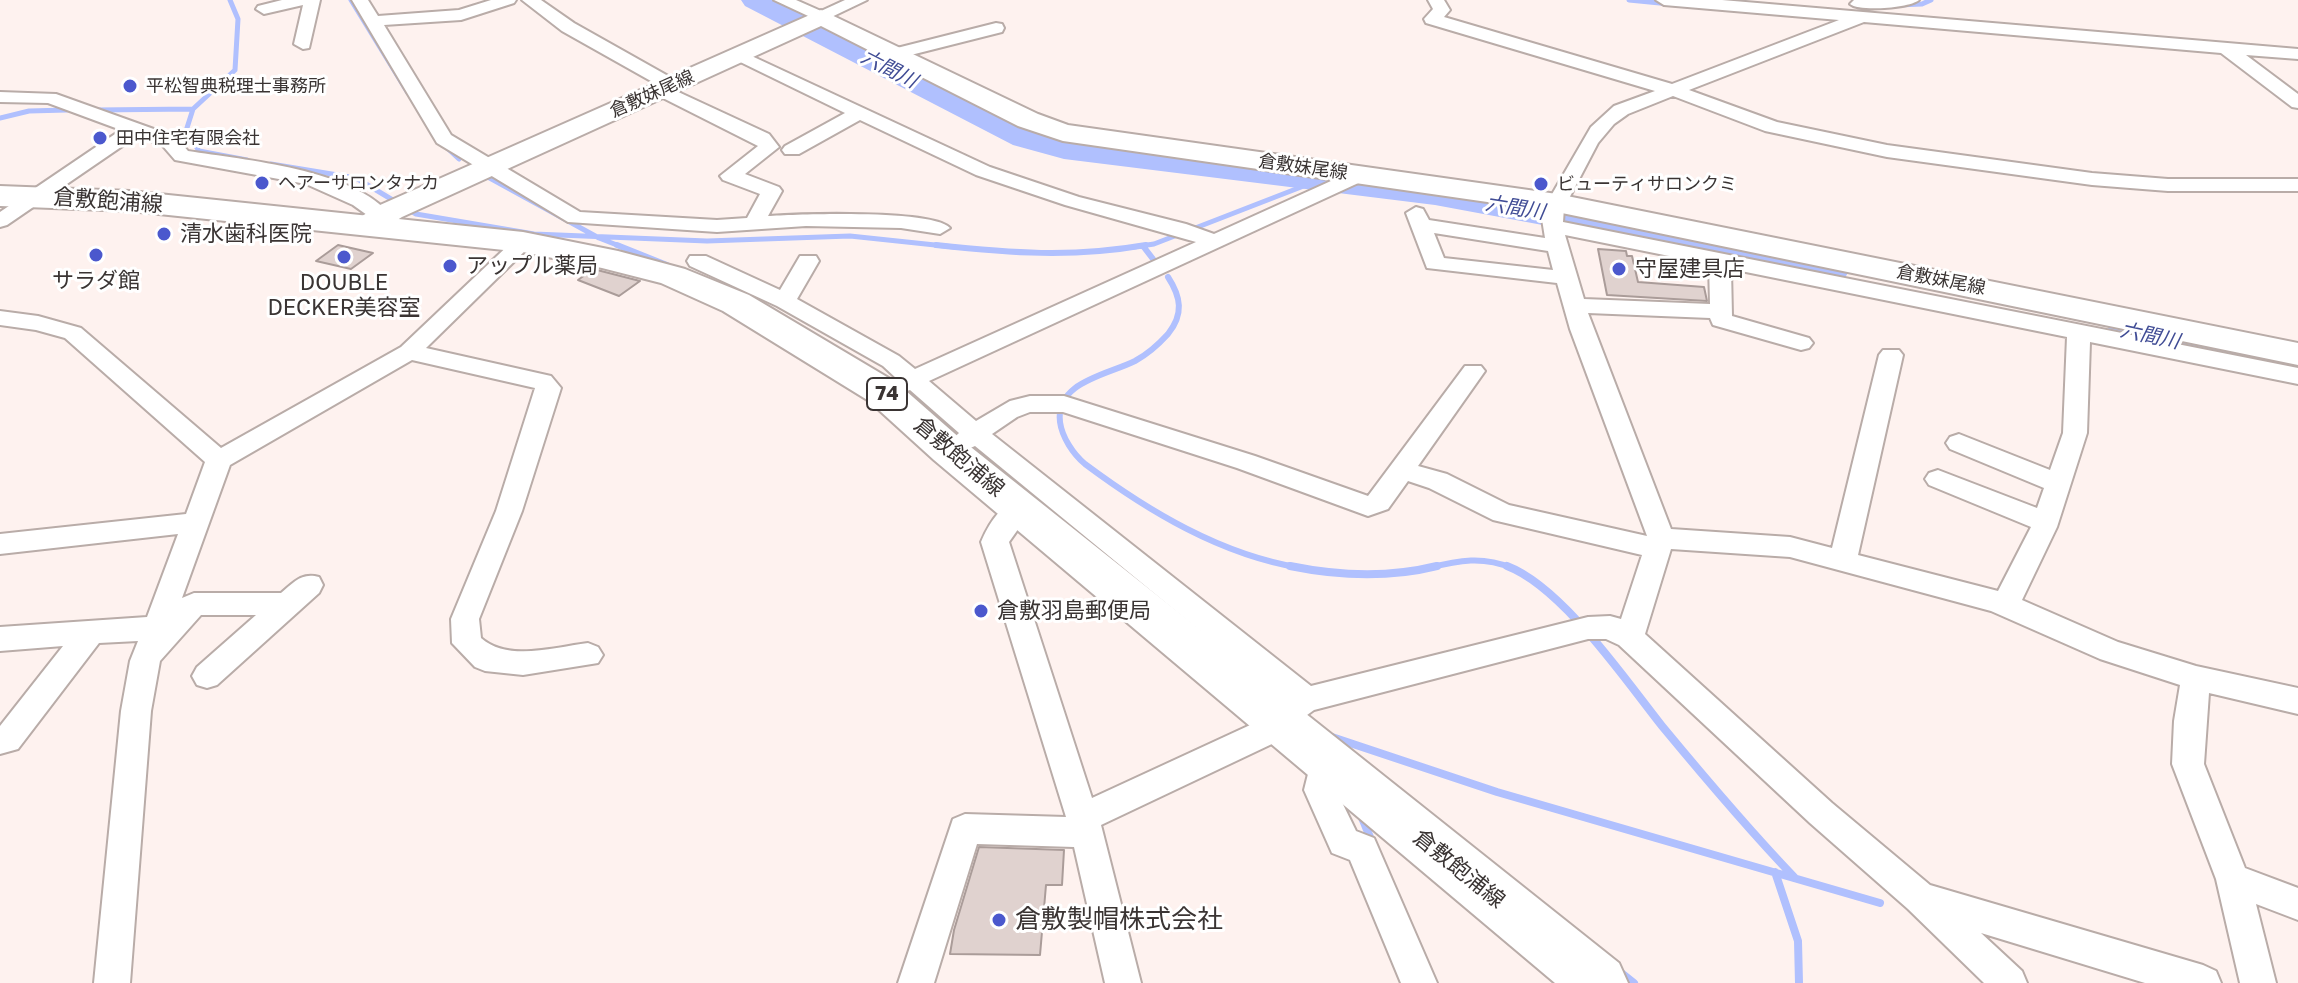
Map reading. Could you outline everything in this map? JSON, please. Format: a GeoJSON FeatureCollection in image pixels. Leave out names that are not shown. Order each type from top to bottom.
{"type":"FeatureCollection","features":[{"type":"Feature","properties":{"kind":"main road","name":"倉敷妹尾線"},"geometry":{"type":"LineString","coordinates":[[388,214],[812,22],[895,54],[1028,120],[1063,133],[1356,176],[1555,220],[2298,354]]}},
{"type":"Feature","properties":{"kind":"main road","name":"倉敷飽浦線"},"geometry":{"type":"LineString","coordinates":[[19,196],[388,214],[606,258],[703,248],[736,303],[897,386],[963,441],[1020,508],[1291,712],[1325,760],[1599,983]]}},
{"type":"Feature","properties":{"kind":"street"},"geometry":{"type":"LineString","coordinates":[[264,9],[304,0]]}},
{"type":"Feature","properties":{"kind":"street"},"geometry":{"type":"LineString","coordinates":[[303,44],[312,0]]}},
{"type":"Feature","properties":{"kind":"street"},"geometry":{"type":"LineString","coordinates":[[360,0],[444,139],[583,220],[703,248],[785,301],[891,361],[897,386],[1356,176]]}},
{"type":"Feature","properties":{"kind":"street"},"geometry":{"type":"LineString","coordinates":[[371,21],[461,15],[508,0]]}},
{"type":"Feature","properties":{"kind":"street"},"geometry":{"type":"LineString","coordinates":[[530,0],[666,88],[762,138],[769,147],[730,176],[772,191],[754,224]]}},
{"type":"Feature","properties":{"kind":"street"},"geometry":{"type":"LineString","coordinates":[[782,0],[812,22],[859,0]]}},
{"type":"Feature","properties":{"kind":"street"},"geometry":{"type":"LineString","coordinates":[[1436,0],[1442,10],[1432,19],[1672,90],[1772,127],[1887,151],[2092,179],[2168,185],[2298,185]]}},
{"type":"Feature","properties":{"kind":"street"},"geometry":{"type":"LineString","coordinates":[[1664,0],[1856,13],[2229,51],[2298,54]]}},
{"type":"Feature","properties":{"kind":"street"},"geometry":{"type":"LineString","coordinates":[[1629,637],[1659,543],[1575,306],[1555,220],[1591,136],[1603,121],[1621,110],[1856,13],[1911,0]]}},
{"type":"Feature","properties":{"kind":"street"},"geometry":{"type":"LineString","coordinates":[[895,54],[996,28]]}},
{"type":"Feature","properties":{"kind":"street"},"geometry":{"type":"LineString","coordinates":[[2229,51],[2298,103]]}},
{"type":"Feature","properties":{"kind":"street"},"geometry":{"type":"LineString","coordinates":[[737,56],[983,171],[1072,201],[1186,230],[1217,242]]}},
{"type":"Feature","properties":{"kind":"street"},"geometry":{"type":"LineString","coordinates":[[0,97],[50,98],[169,141],[182,156],[315,181],[388,214]]}},
{"type":"Feature","properties":{"kind":"street"},"geometry":{"type":"LineString","coordinates":[[792,150],[859,113]]}},
{"type":"Feature","properties":{"kind":"street"},"geometry":{"type":"LineString","coordinates":[[0,221],[19,196],[135,129]]}},
{"type":"Feature","properties":{"kind":"street"},"geometry":{"type":"LineString","coordinates":[[1567,278],[1435,263],[1418,219],[1555,220],[1720,260],[2298,376]]}},
{"type":"Feature","properties":{"kind":"street"},"geometry":{"type":"LineString","coordinates":[[703,248],[754,224],[806,220],[901,222],[940,228]]}},
{"type":"Feature","properties":{"kind":"street"},"geometry":{"type":"LineString","coordinates":[[112,983],[136,711],[145,661],[154,628],[198,522],[219,460],[409,352],[523,242]]}},
{"type":"Feature","properties":{"kind":"street"},"geometry":{"type":"LineString","coordinates":[[1720,260],[1721,320],[1801,343]]}},
{"type":"Feature","properties":{"kind":"street"},"geometry":{"type":"LineString","coordinates":[[785,301],[808,261]]}},
{"type":"Feature","properties":{"kind":"street"},"geometry":{"type":"LineString","coordinates":[[1575,306],[1721,311]]}},
{"type":"Feature","properties":{"kind":"street"},"geometry":{"type":"LineString","coordinates":[[0,318],[38,323],[73,333],[219,460]]}},
{"type":"Feature","properties":{"kind":"street"},"geometry":{"type":"LineString","coordinates":[[2005,605],[2046,522],[2075,433],[2079,332]]}},
{"type":"Feature","properties":{"kind":"street"},"geometry":{"type":"LineString","coordinates":[[409,352],[543,382],[549,388],[509,511],[465,619],[467,643],[485,659],[523,663],[588,655]]}},
{"type":"Feature","properties":{"kind":"street"},"geometry":{"type":"LineString","coordinates":[[1843,560],[1891,355]]}},
{"type":"Feature","properties":{"kind":"street"},"geometry":{"type":"LineString","coordinates":[[1291,712],[963,441],[1015,405],[1060,404],[1246,462],[1368,506],[1379,502],[1473,371]]}},
{"type":"Feature","properties":{"kind":"street"},"geometry":{"type":"LineString","coordinates":[[1959,443],[2058,484]]}},
{"type":"Feature","properties":{"kind":"street"},"geometry":{"type":"LineString","coordinates":[[1402,470],[1438,481],[1502,513],[1659,543],[1790,547],[1843,560],[2005,605],[2110,651],[2196,678],[2298,701]]}},
{"type":"Feature","properties":{"kind":"street"},"geometry":{"type":"LineString","coordinates":[[1938,479],[2046,522]]}},
{"type":"Feature","properties":{"kind":"street"},"geometry":{"type":"LineString","coordinates":[[1020,508],[999,531],[995,542],[1084,825],[1123,983]]}},
{"type":"Feature","properties":{"kind":"street"},"geometry":{"type":"LineString","coordinates":[[0,544],[198,522]]}},
{"type":"Feature","properties":{"kind":"street"},"geometry":{"type":"LineString","coordinates":[[207,676],[309,585]]}},
{"type":"Feature","properties":{"kind":"street"},"geometry":{"type":"LineString","coordinates":[[145,661],[194,604],[287,604]]}},
{"type":"Feature","properties":{"kind":"street"},"geometry":{"type":"LineString","coordinates":[[916,983],[965,829],[1084,825],[1291,712],[1582,630],[1610,627],[1629,637],[1821,813],[1920,898],[2009,983]]}},
{"type":"Feature","properties":{"kind":"street"},"geometry":{"type":"LineString","coordinates":[[0,639],[154,628]]}},
{"type":"Feature","properties":{"kind":"street"},"geometry":{"type":"LineString","coordinates":[[0,741],[7,740],[91,632]]}},
{"type":"Feature","properties":{"kind":"street"},"geometry":{"type":"LineString","coordinates":[[2196,678],[2189,721],[2188,764],[2233,879],[2258,983]]}},
{"type":"Feature","properties":{"kind":"street"},"geometry":{"type":"LineString","coordinates":[[1325,760],[1320,790],[1344,842],[1362,849],[1419,983]]}},
{"type":"Feature","properties":{"kind":"street"},"geometry":{"type":"LineString","coordinates":[[2233,879],[2298,904]]}},
{"type":"Feature","properties":{"kind":"street"},"geometry":{"type":"LineString","coordinates":[[1920,898],[2203,983]]}},
{"type":"Feature","properties":{"kind":"building","name":"DOUBLE DECKER美容室"},"geometry":{"type":"Polygon","coordinates":[[[338,245],[373,253],[351,269],[316,261],[338,245]]]}},
{"type":"Feature","properties":{"kind":"building","name":"守屋建具店"},"geometry":{"type":"Polygon","coordinates":[[[1598,249],[1626,251],[1627,256],[1632,256],[1638,282],[1704,287],[1707,301],[1607,295],[1598,249]]]}},
{"type":"Feature","properties":{"kind":"building"},"geometry":{"type":"Polygon","coordinates":[[[593,269],[640,281],[619,296],[578,280],[593,269]]]}},
{"type":"Feature","properties":{"kind":"building","name":"倉敷製帽株式会社"},"geometry":{"type":"Polygon","coordinates":[[[979,847],[1064,850],[1062,885],[1046,885],[1040,955],[950,954],[954,930],[979,847]]]}},
{"type":"Feature","properties":{"kind":"waterway"},"geometry":{"type":"LineString","coordinates":[[193,109],[235,70],[238,19],[230,0]]}},
{"type":"Feature","properties":{"kind":"waterway"},"geometry":{"type":"LineString","coordinates":[[351,0],[408,93]]}},
{"type":"Feature","properties":{"kind":"waterway","name":"六間川"},"geometry":{"type":"LineString","coordinates":[[755,0],[1024,138],[1064,149],[1435,195],[1833,268]]}},
{"type":"Feature","properties":{"kind":"waterway"},"geometry":{"type":"LineString","coordinates":[[1629,0],[1670,4]]}},
{"type":"Feature","properties":{"kind":"waterway"},"geometry":{"type":"LineString","coordinates":[[1898,5],[1922,4],[1931,0]]}},
{"type":"Feature","properties":{"kind":"waterway"},"geometry":{"type":"LineString","coordinates":[[96,110],[193,109]]}},
{"type":"Feature","properties":{"kind":"waterway"},"geometry":{"type":"LineString","coordinates":[[193,109],[186,131],[199,151],[247,160]]}},
{"type":"Feature","properties":{"kind":"waterway"},"geometry":{"type":"LineString","coordinates":[[0,118],[29,111],[67,110]]}},
{"type":"Feature","properties":{"kind":"waterway"},"geometry":{"type":"LineString","coordinates":[[445,146],[459,159]]}},
{"type":"Feature","properties":{"kind":"waterway"},"geometry":{"type":"LineString","coordinates":[[271,164],[356,178],[416,214],[534,234],[596,237]]}},
{"type":"Feature","properties":{"kind":"waterway"},"geometry":{"type":"LineString","coordinates":[[486,176],[596,237]]}},
{"type":"Feature","properties":{"kind":"waterway"},"geometry":{"type":"LineString","coordinates":[[1134,247],[1154,244],[1314,182]]}},
{"type":"Feature","properties":{"kind":"waterway"},"geometry":{"type":"LineString","coordinates":[[596,237],[707,241],[850,236],[954,247]]}},
{"type":"Feature","properties":{"kind":"waterway"},"geometry":{"type":"LineString","coordinates":[[596,237],[622,247]]}},
{"type":"Feature","properties":{"kind":"waterway"},"geometry":{"type":"LineString","coordinates":[[617,245],[622,247]]}},
{"type":"Feature","properties":{"kind":"waterway"},"geometry":{"type":"LineString","coordinates":[[936,245],[1041,253],[1092,252],[1146,245]]}},
{"type":"Feature","properties":{"kind":"waterway"},"geometry":{"type":"LineString","coordinates":[[1143,246],[1153,259]]}},
{"type":"Feature","properties":{"kind":"waterway"},"geometry":{"type":"LineString","coordinates":[[622,247],[667,265]]}},
{"type":"Feature","properties":{"kind":"waterway"},"geometry":{"type":"LineString","coordinates":[[1168,277],[1179,306],[1173,327],[1160,342],[1135,361],[1074,389],[1061,408],[1061,428],[1072,450],[1085,464],[1160,514],[1242,553],[1295,567]]}},
{"type":"Feature","properties":{"kind":"waterway","name":"六間川"},"geometry":{"type":"LineString","coordinates":[[2127,329],[2298,366]]}},
{"type":"Feature","properties":{"kind":"waterway"},"geometry":{"type":"LineString","coordinates":[[911,393],[957,435],[1061,516]]}},
{"type":"Feature","properties":{"kind":"waterway"},"geometry":{"type":"LineString","coordinates":[[1429,568],[1471,560],[1508,567]]}},
{"type":"Feature","properties":{"kind":"waterway"},"geometry":{"type":"LineString","coordinates":[[1290,566],[1295,567]]}},
{"type":"Feature","properties":{"kind":"waterway"},"geometry":{"type":"LineString","coordinates":[[1295,567],[1364,574],[1437,566]]}},
{"type":"Feature","properties":{"kind":"waterway"},"geometry":{"type":"LineString","coordinates":[[1295,567],[1301,568]]}},
{"type":"Feature","properties":{"kind":"waterway"},"geometry":{"type":"LineString","coordinates":[[1508,567],[1512,568]]}},
{"type":"Feature","properties":{"kind":"waterway"},"geometry":{"type":"LineString","coordinates":[[1508,567],[1528,577],[1570,613],[1711,784],[1795,878]]}},
{"type":"Feature","properties":{"kind":"waterway"},"geometry":{"type":"LineString","coordinates":[[1332,737],[1497,792],[1775,873]]}},
{"type":"Feature","properties":{"kind":"waterway"},"geometry":{"type":"LineString","coordinates":[[1360,813],[1372,842]]}},
{"type":"Feature","properties":{"kind":"waterway"},"geometry":{"type":"LineString","coordinates":[[1775,873],[1880,903]]}},
{"type":"Feature","properties":{"kind":"waterway"},"geometry":{"type":"LineString","coordinates":[[1775,873],[1798,941],[1799,983]]}},
{"type":"Feature","properties":{"kind":"waterway"},"geometry":{"type":"LineString","coordinates":[[1619,971],[1634,983]]}},
{"type":"Feature","properties":{"kind":"place","name":"平松智典税理士事務所"},"geometry":{"type":"Point","coordinates":[130,86]}},
{"type":"Feature","properties":{"kind":"place","name":"田中住宅有限会社"},"geometry":{"type":"Point","coordinates":[100,138]}},
{"type":"Feature","properties":{"kind":"place","name":"ヘアーサロンタナカ"},"geometry":{"type":"Point","coordinates":[262,183]}},
{"type":"Feature","properties":{"kind":"place","name":"ビューティサロンクミ"},"geometry":{"type":"Point","coordinates":[1541,184]}},
{"type":"Feature","properties":{"kind":"place","name":"清水歯科医院"},"geometry":{"type":"Point","coordinates":[164,234]}},
{"type":"Feature","properties":{"kind":"place","name":"サラダ館"},"geometry":{"type":"Point","coordinates":[96,255]}},
{"type":"Feature","properties":{"kind":"place","name":"DOUBLE DECKER美容室"},"geometry":{"type":"Point","coordinates":[344,257]}},
{"type":"Feature","properties":{"kind":"place","name":"アップル薬局"},"geometry":{"type":"Point","coordinates":[450,266]}},
{"type":"Feature","properties":{"kind":"place","name":"守屋建具店"},"geometry":{"type":"Point","coordinates":[1619,269]}},
{"type":"Feature","properties":{"kind":"place","name":"倉敷羽島郵便局"},"geometry":{"type":"Point","coordinates":[981,611]}},
{"type":"Feature","properties":{"kind":"place","name":"倉敷製帽株式会社"},"geometry":{"type":"Point","coordinates":[999,920]}}]}
